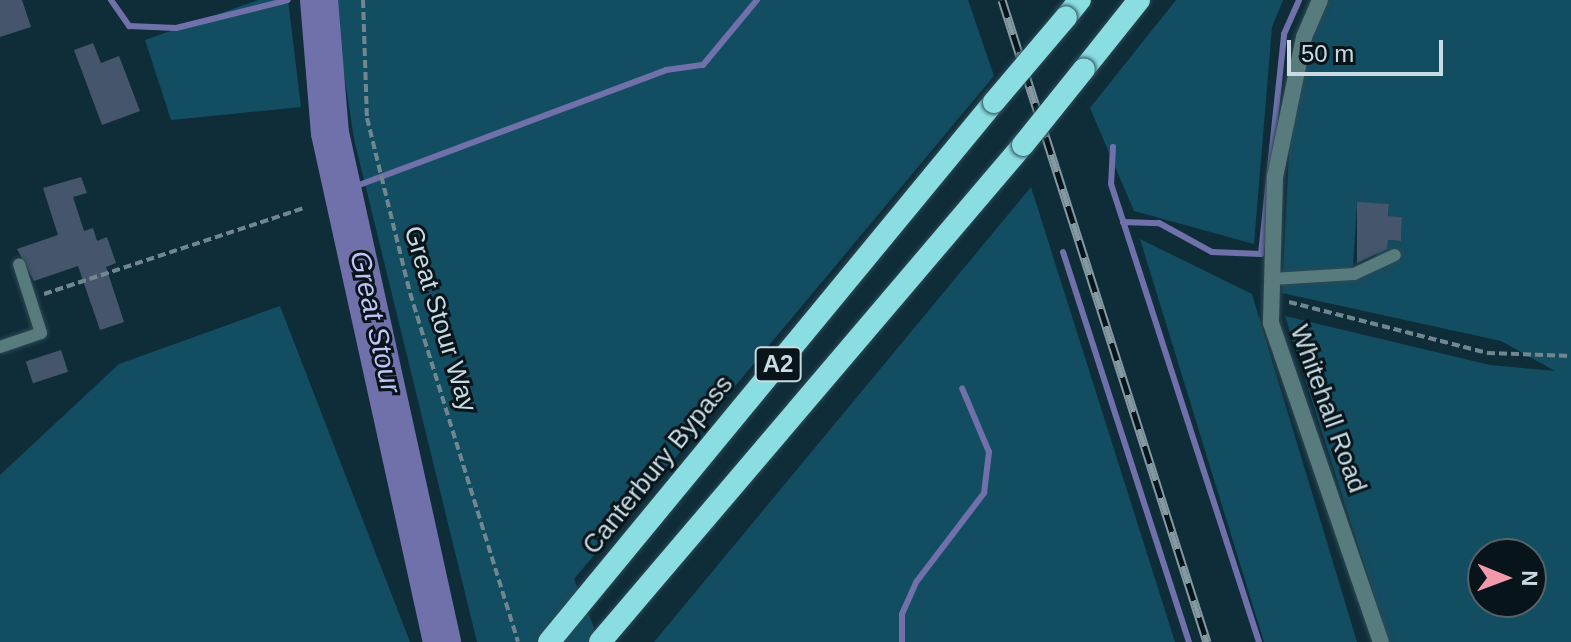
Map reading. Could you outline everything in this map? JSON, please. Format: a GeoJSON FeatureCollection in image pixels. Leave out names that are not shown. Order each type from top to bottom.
{"type":"FeatureCollection","features":[{"type":"Feature","properties":{"kind":"highway","name":"A2"},"geometry":{"type":"LineString","coordinates":[[600,642],[1023,145],[1139,0]]}},
{"type":"Feature","properties":{"kind":"highway","name":"Canterbury Bypass"},"geometry":{"type":"LineString","coordinates":[[556,634],[1073,9]]}},
{"type":"Feature","properties":{"kind":"street","name":"Whitehall Road"},"geometry":{"type":"LineString","coordinates":[[1320,0],[1304,37],[1275,177],[1271,323],[1381,642]]}},
{"type":"Feature","properties":{"kind":"lane"},"geometry":{"type":"LineString","coordinates":[[1272,279],[1354,274],[1395,255]]}},
{"type":"Feature","properties":{"kind":"lane"},"geometry":{"type":"LineString","coordinates":[[0,347],[41,333],[19,264]]}},
{"type":"Feature","properties":{"kind":"path","name":"Great Stour Way"},"geometry":{"type":"LineString","coordinates":[[363,0],[370,133],[410,293],[518,642]]}},
{"type":"Feature","properties":{"kind":"path"},"geometry":{"type":"LineString","coordinates":[[30,298],[304,208]]}},
{"type":"Feature","properties":{"kind":"path"},"geometry":{"type":"LineString","coordinates":[[1271,297],[1487,353],[1570,356]]}},
{"type":"Feature","properties":{"kind":"shaded area"},"geometry":{"type":"Polygon","coordinates":[[[258,0],[288,0],[301,107],[171,120],[145,40],[258,0]]]}},
{"type":"Feature","properties":{"kind":"shaded area"},"geometry":{"type":"Polygon","coordinates":[[[333,0],[968,0],[994,76],[574,579],[600,642],[477,642],[354,139],[333,0]]]}},
{"type":"Feature","properties":{"kind":"shaded area"},"geometry":{"type":"Polygon","coordinates":[[[1176,0],[1283,0],[1272,27],[1254,244],[1134,211],[1090,108],[1176,0]]]}},
{"type":"Feature","properties":{"kind":"shaded area"},"geometry":{"type":"Polygon","coordinates":[[[1329,0],[1571,0],[1571,642],[1389,642],[1285,316],[1490,365],[1555,371],[1501,341],[1282,293],[1290,133],[1311,41],[1329,0]],[[1357,203],[1353,267],[1366,268],[1388,240],[1401,241],[1402,217],[1388,216],[1389,204],[1357,203]]]}},
{"type":"Feature","properties":{"kind":"shaded area"},"geometry":{"type":"Polygon","coordinates":[[[1031,187],[1175,642],[654,642],[1031,187]]]}},
{"type":"Feature","properties":{"kind":"shaded area"},"geometry":{"type":"Polygon","coordinates":[[[1140,239],[1252,294],[1357,642],[1264,642],[1140,239]]]}},
{"type":"Feature","properties":{"kind":"shaded area"},"geometry":{"type":"Polygon","coordinates":[[[280,306],[410,642],[0,642],[0,475],[119,364],[280,306]]]}},
{"type":"Feature","properties":{"kind":"building"},"geometry":{"type":"Polygon","coordinates":[[[0,0],[22,0],[31,27],[0,37],[0,0]]]}},
{"type":"Feature","properties":{"kind":"building"},"geometry":{"type":"Polygon","coordinates":[[[93,43],[101,63],[119,56],[140,111],[102,125],[74,50],[93,43]]]}},
{"type":"Feature","properties":{"kind":"building"},"geometry":{"type":"Polygon","coordinates":[[[81,177],[87,193],[73,197],[84,231],[93,228],[97,241],[107,237],[116,263],[106,267],[124,322],[100,330],[78,266],[34,281],[17,249],[58,235],[43,188],[81,177]]]}},
{"type":"Feature","properties":{"kind":"building"},"geometry":{"type":"Polygon","coordinates":[[[1357,202],[1389,204],[1388,216],[1402,217],[1401,241],[1388,240],[1387,249],[1357,263],[1357,202]]]}},
{"type":"Feature","properties":{"kind":"building"},"geometry":{"type":"Polygon","coordinates":[[[61,350],[68,372],[33,383],[26,361],[61,350]]]}},
{"type":"Feature","properties":{"kind":"waterway"},"geometry":{"type":"LineString","coordinates":[[111,0],[129,26],[176,28],[288,0]]}},
{"type":"Feature","properties":{"kind":"waterway","name":"Great Stour"},"geometry":{"type":"LineString","coordinates":[[319,0],[330,133],[442,642]]}},
{"type":"Feature","properties":{"kind":"waterway"},"geometry":{"type":"LineString","coordinates":[[343,191],[666,70],[703,65],[757,0]]}},
{"type":"Feature","properties":{"kind":"waterway"},"geometry":{"type":"LineString","coordinates":[[1259,642],[1123,222],[1159,223],[1212,252],[1261,254],[1284,34],[1299,0]]}},
{"type":"Feature","properties":{"kind":"waterway"},"geometry":{"type":"LineString","coordinates":[[1113,147],[1111,184],[1123,222]]}},
{"type":"Feature","properties":{"kind":"waterway"},"geometry":{"type":"LineString","coordinates":[[1063,252],[1189,642]]}},
{"type":"Feature","properties":{"kind":"waterway"},"geometry":{"type":"LineString","coordinates":[[902,642],[902,614],[917,581],[984,493],[989,452],[962,388]]}},
{"type":"Feature","properties":{"kind":"railway"},"geometry":{"type":"LineString","coordinates":[[1002,0],[1207,642]]}}]}
